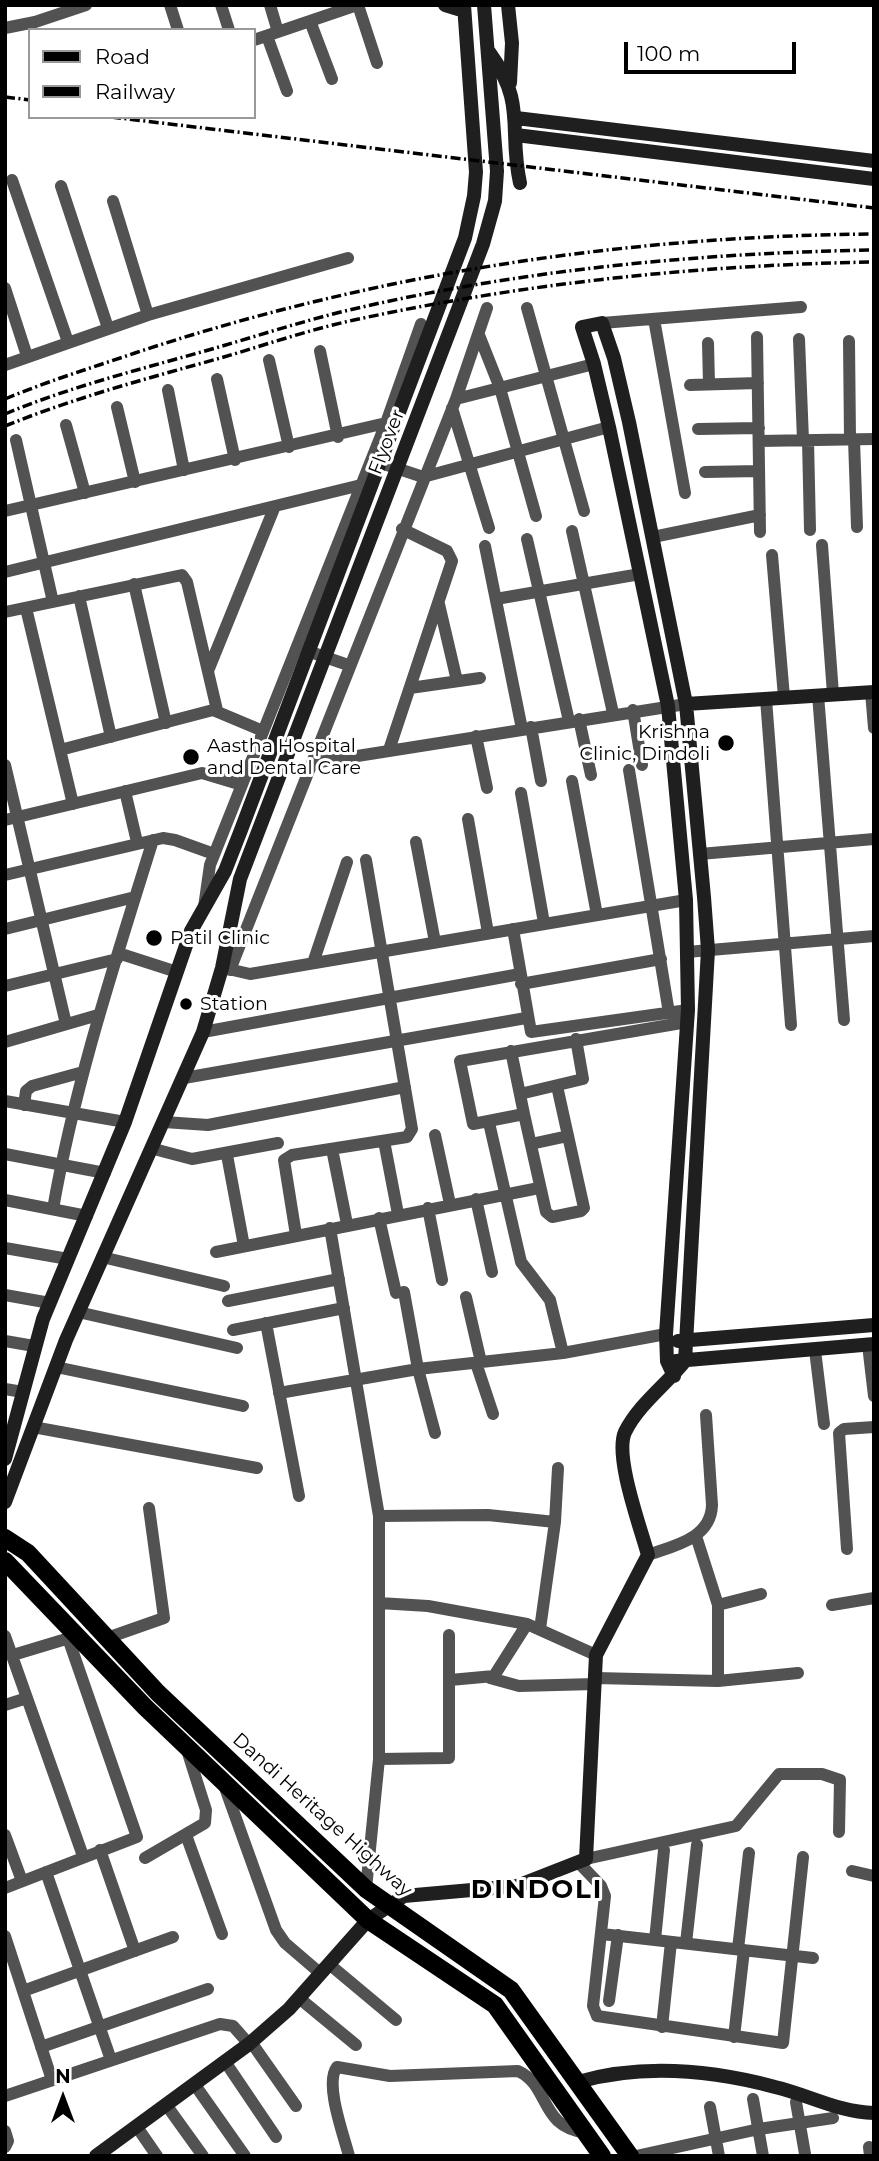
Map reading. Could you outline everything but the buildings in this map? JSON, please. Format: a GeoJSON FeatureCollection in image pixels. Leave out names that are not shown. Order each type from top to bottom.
{"type":"FeatureCollection","features":[{"type":"Feature","properties":{"kind":"main road","name":"Dandi Heritage Highway"},"geometry":{"type":"LineString","coordinates":[[5,1538],[28,1553],[158,1693],[366,1888],[389,1907],[501,1980],[630,2156]]}},
{"type":"Feature","properties":{"kind":"main road"},"geometry":{"type":"LineString","coordinates":[[5,1561],[73,1637],[368,1920],[495,2005],[538,2062],[602,2156]]}},
{"type":"Feature","properties":{"kind":"street"},"geometry":{"type":"LineString","coordinates":[[5,27],[35,22],[86,5]]}},
{"type":"Feature","properties":{"kind":"street"},"geometry":{"type":"LineString","coordinates":[[170,5],[177,28]]}},
{"type":"Feature","properties":{"kind":"street"},"geometry":{"type":"LineString","coordinates":[[221,5],[228,28]]}},
{"type":"Feature","properties":{"kind":"street"},"geometry":{"type":"LineString","coordinates":[[270,5],[273,34],[287,91]]}},
{"type":"Feature","properties":{"kind":"street"},"geometry":{"type":"LineString","coordinates":[[256,39],[310,21],[324,10],[358,5],[377,63]]}},
{"type":"Feature","properties":{"kind":"street","name":"Flyover"},"geometry":{"type":"LineString","coordinates":[[5,1502],[78,1312],[154,1149],[203,1032],[226,969],[240,879],[483,244],[495,201],[497,171],[484,5]]}},
{"type":"Feature","properties":{"kind":"street"},"geometry":{"type":"LineString","coordinates":[[508,5],[512,43],[509,84],[516,118],[520,183]]}},
{"type":"Feature","properties":{"kind":"street"},"geometry":{"type":"LineString","coordinates":[[456,6],[509,84]]}},
{"type":"Feature","properties":{"kind":"street","name":"Flyover"},"geometry":{"type":"LineString","coordinates":[[5,1459],[8,1438],[34,1346],[50,1303],[125,1122],[191,931],[225,871],[241,830],[465,238],[476,172],[456,6]]}},
{"type":"Feature","properties":{"kind":"street"},"geometry":{"type":"LineString","coordinates":[[310,21],[332,79]]}},
{"type":"Feature","properties":{"kind":"street"},"geometry":{"type":"LineString","coordinates":[[516,118],[874,161]]}},
{"type":"Feature","properties":{"kind":"street"},"geometry":{"type":"LineString","coordinates":[[516,135],[874,179]]}},
{"type":"Feature","properties":{"kind":"street"},"geometry":{"type":"LineString","coordinates":[[12,180],[68,342]]}},
{"type":"Feature","properties":{"kind":"street"},"geometry":{"type":"LineString","coordinates":[[61,186],[108,328]]}},
{"type":"Feature","properties":{"kind":"street"},"geometry":{"type":"LineString","coordinates":[[113,201],[148,315]]}},
{"type":"Feature","properties":{"kind":"street"},"geometry":{"type":"LineString","coordinates":[[5,365],[148,315],[348,258]]}},
{"type":"Feature","properties":{"kind":"street"},"geometry":{"type":"LineString","coordinates":[[5,288],[27,356]]}},
{"type":"Feature","properties":{"kind":"street"},"geometry":{"type":"LineString","coordinates":[[674,1376],[667,1362],[666,1338],[688,1016],[686,900],[668,706],[609,427],[594,363],[582,327],[602,323],[801,307]]}},
{"type":"Feature","properties":{"kind":"street"},"geometry":{"type":"LineString","coordinates":[[487,308],[454,403],[348,665],[313,763],[226,969],[250,974],[686,900]]}},
{"type":"Feature","properties":{"kind":"street"},"geometry":{"type":"LineString","coordinates":[[527,308],[584,511]]}},
{"type":"Feature","properties":{"kind":"street"},"geometry":{"type":"LineString","coordinates":[[654,319],[685,493]]}},
{"type":"Feature","properties":{"kind":"street"},"geometry":{"type":"LineString","coordinates":[[602,323],[614,358],[687,704],[708,950],[685,1361],[674,1376],[648,1399],[624,1434],[622,1456],[648,1555]]}},
{"type":"Feature","properties":{"kind":"street"},"geometry":{"type":"LineString","coordinates":[[204,908],[214,854],[372,460],[421,324]]}},
{"type":"Feature","properties":{"kind":"street"},"geometry":{"type":"LineString","coordinates":[[479,335],[500,388],[536,516]]}},
{"type":"Feature","properties":{"kind":"street"},"geometry":{"type":"LineString","coordinates":[[757,337],[760,533]]}},
{"type":"Feature","properties":{"kind":"street"},"geometry":{"type":"LineString","coordinates":[[799,339],[810,530]]}},
{"type":"Feature","properties":{"kind":"street"},"geometry":{"type":"LineString","coordinates":[[849,341],[857,527]]}},
{"type":"Feature","properties":{"kind":"street"},"geometry":{"type":"LineString","coordinates":[[708,343],[709,384]]}},
{"type":"Feature","properties":{"kind":"street"},"geometry":{"type":"LineString","coordinates":[[320,351],[338,437]]}},
{"type":"Feature","properties":{"kind":"street"},"geometry":{"type":"LineString","coordinates":[[269,360],[289,447]]}},
{"type":"Feature","properties":{"kind":"street"},"geometry":{"type":"LineString","coordinates":[[454,403],[594,363]]}},
{"type":"Feature","properties":{"kind":"street"},"geometry":{"type":"LineString","coordinates":[[217,379],[235,460]]}},
{"type":"Feature","properties":{"kind":"street"},"geometry":{"type":"LineString","coordinates":[[690,385],[758,383]]}},
{"type":"Feature","properties":{"kind":"street"},"geometry":{"type":"LineString","coordinates":[[168,390],[184,470]]}},
{"type":"Feature","properties":{"kind":"street"},"geometry":{"type":"LineString","coordinates":[[454,403],[469,465],[489,528]]}},
{"type":"Feature","properties":{"kind":"street"},"geometry":{"type":"LineString","coordinates":[[117,407],[135,482]]}},
{"type":"Feature","properties":{"kind":"street"},"geometry":{"type":"LineString","coordinates":[[5,511],[338,437],[386,423]]}},
{"type":"Feature","properties":{"kind":"street"},"geometry":{"type":"LineString","coordinates":[[66,425],[85,493]]}},
{"type":"Feature","properties":{"kind":"street"},"geometry":{"type":"LineString","coordinates":[[372,460],[423,477],[609,427]]}},
{"type":"Feature","properties":{"kind":"street"},"geometry":{"type":"LineString","coordinates":[[698,429],[805,440],[874,439]]}},
{"type":"Feature","properties":{"kind":"street"},"geometry":{"type":"LineString","coordinates":[[16,440],[53,602]]}},
{"type":"Feature","properties":{"kind":"street"},"geometry":{"type":"LineString","coordinates":[[705,472],[759,471]]}},
{"type":"Feature","properties":{"kind":"street"},"geometry":{"type":"LineString","coordinates":[[5,572],[362,485]]}},
{"type":"Feature","properties":{"kind":"street"},"geometry":{"type":"LineString","coordinates":[[208,671],[275,506]]}},
{"type":"Feature","properties":{"kind":"street"},"geometry":{"type":"LineString","coordinates":[[653,537],[760,515]]}},
{"type":"Feature","properties":{"kind":"street"},"geometry":{"type":"LineString","coordinates":[[388,750],[451,568],[451,556],[447,551],[402,529]]}},
{"type":"Feature","properties":{"kind":"street"},"geometry":{"type":"LineString","coordinates":[[572,531],[613,713]]}},
{"type":"Feature","properties":{"kind":"street"},"geometry":{"type":"LineString","coordinates":[[527,539],[591,775]]}},
{"type":"Feature","properties":{"kind":"street"},"geometry":{"type":"LineString","coordinates":[[822,545],[830,842],[844,1020]]}},
{"type":"Feature","properties":{"kind":"street"},"geometry":{"type":"LineString","coordinates":[[485,546],[526,728],[541,781]]}},
{"type":"Feature","properties":{"kind":"street"},"geometry":{"type":"LineString","coordinates":[[772,555],[784,697]]}},
{"type":"Feature","properties":{"kind":"street"},"geometry":{"type":"LineString","coordinates":[[496,599],[640,574]]}},
{"type":"Feature","properties":{"kind":"street"},"geometry":{"type":"LineString","coordinates":[[5,612],[184,576],[217,710]]}},
{"type":"Feature","properties":{"kind":"street"},"geometry":{"type":"LineString","coordinates":[[134,584],[166,723]]}},
{"type":"Feature","properties":{"kind":"street"},"geometry":{"type":"LineString","coordinates":[[79,596],[111,737]]}},
{"type":"Feature","properties":{"kind":"street"},"geometry":{"type":"LineString","coordinates":[[439,604],[457,681]]}},
{"type":"Feature","properties":{"kind":"street"},"geometry":{"type":"LineString","coordinates":[[26,608],[73,804]]}},
{"type":"Feature","properties":{"kind":"street"},"geometry":{"type":"LineString","coordinates":[[297,647],[348,665]]}},
{"type":"Feature","properties":{"kind":"street"},"geometry":{"type":"LineString","coordinates":[[410,688],[480,678]]}},
{"type":"Feature","properties":{"kind":"street"},"geometry":{"type":"LineString","coordinates":[[313,763],[633,710],[825,694],[872,692],[874,729]]}},
{"type":"Feature","properties":{"kind":"street"},"geometry":{"type":"LineString","coordinates":[[766,699],[792,1024]]}},
{"type":"Feature","properties":{"kind":"street"},"geometry":{"type":"LineString","coordinates":[[60,750],[217,710],[263,732]]}},
{"type":"Feature","properties":{"kind":"street"},"geometry":{"type":"LineString","coordinates":[[633,710],[642,765]]}},
{"type":"Feature","properties":{"kind":"street"},"geometry":{"type":"LineString","coordinates":[[477,736],[487,788]]}},
{"type":"Feature","properties":{"kind":"street"},"geometry":{"type":"LineString","coordinates":[[5,765],[11,819],[30,869],[66,1024]]}},
{"type":"Feature","properties":{"kind":"street"},"geometry":{"type":"LineString","coordinates":[[629,770],[669,1013]]}},
{"type":"Feature","properties":{"kind":"street"},"geometry":{"type":"LineString","coordinates":[[11,819],[202,773],[242,785]]}},
{"type":"Feature","properties":{"kind":"street"},"geometry":{"type":"LineString","coordinates":[[572,780],[597,915]]}},
{"type":"Feature","properties":{"kind":"street"},"geometry":{"type":"LineString","coordinates":[[125,791],[137,842]]}},
{"type":"Feature","properties":{"kind":"street"},"geometry":{"type":"LineString","coordinates":[[521,793],[544,923]]}},
{"type":"Feature","properties":{"kind":"street"},"geometry":{"type":"LineString","coordinates":[[468,820],[488,933]]}},
{"type":"Feature","properties":{"kind":"street"},"geometry":{"type":"LineString","coordinates":[[700,854],[874,839]]}},
{"type":"Feature","properties":{"kind":"street"},"geometry":{"type":"LineString","coordinates":[[5,875],[153,840],[175,840],[214,854]]}},
{"type":"Feature","properties":{"kind":"street"},"geometry":{"type":"LineString","coordinates":[[52,1209],[71,1113],[98,1015],[153,840]]}},
{"type":"Feature","properties":{"kind":"street"},"geometry":{"type":"LineString","coordinates":[[416,842],[435,942]]}},
{"type":"Feature","properties":{"kind":"street"},"geometry":{"type":"LineString","coordinates":[[296,1235],[284,1160],[292,1155],[384,1141],[411,1134],[366,860]]}},
{"type":"Feature","properties":{"kind":"street"},"geometry":{"type":"LineString","coordinates":[[313,963],[347,862]]}},
{"type":"Feature","properties":{"kind":"street"},"geometry":{"type":"LineString","coordinates":[[5,929],[135,897]]}},
{"type":"Feature","properties":{"kind":"street"},"geometry":{"type":"LineString","coordinates":[[513,929],[528,1029],[535,1032],[669,1013],[688,1016]]}},
{"type":"Feature","properties":{"kind":"street"},"geometry":{"type":"LineString","coordinates":[[687,952],[874,936]]}},
{"type":"Feature","properties":{"kind":"street"},"geometry":{"type":"LineString","coordinates":[[5,986],[118,956],[177,972]]}},
{"type":"Feature","properties":{"kind":"street"},"geometry":{"type":"LineString","coordinates":[[203,1032],[390,998],[661,959]]}},
{"type":"Feature","properties":{"kind":"street"},"geometry":{"type":"LineString","coordinates":[[5,1042],[98,1015]]}},
{"type":"Feature","properties":{"kind":"street"},"geometry":{"type":"LineString","coordinates":[[524,1114],[476,1124],[471,1122],[459,1063],[464,1058],[688,1016]]}},
{"type":"Feature","properties":{"kind":"street"},"geometry":{"type":"LineString","coordinates":[[184,1078],[526,1017]]}},
{"type":"Feature","properties":{"kind":"street"},"geometry":{"type":"LineString","coordinates":[[520,1094],[557,1087],[584,1078],[576,1039]]}},
{"type":"Feature","properties":{"kind":"street"},"geometry":{"type":"LineString","coordinates":[[511,1051],[546,1212],[555,1217],[582,1211],[584,1208],[557,1087]]}},
{"type":"Feature","properties":{"kind":"street"},"geometry":{"type":"LineString","coordinates":[[24,1105],[26,1091],[32,1086],[83,1072]]}},
{"type":"Feature","properties":{"kind":"street"},"geometry":{"type":"LineString","coordinates":[[164,1122],[201,1126],[405,1087]]}},
{"type":"Feature","properties":{"kind":"street"},"geometry":{"type":"LineString","coordinates":[[5,1101],[125,1122]]}},
{"type":"Feature","properties":{"kind":"street"},"geometry":{"type":"LineString","coordinates":[[490,1127],[521,1262],[548,1295],[564,1353]]}},
{"type":"Feature","properties":{"kind":"street"},"geometry":{"type":"LineString","coordinates":[[435,1135],[450,1204]]}},
{"type":"Feature","properties":{"kind":"street"},"geometry":{"type":"LineString","coordinates":[[531,1144],[568,1136]]}},
{"type":"Feature","properties":{"kind":"street"},"geometry":{"type":"LineString","coordinates":[[384,1141],[398,1214]]}},
{"type":"Feature","properties":{"kind":"street"},"geometry":{"type":"LineString","coordinates":[[154,1149],[192,1159],[226,1155],[278,1143]]}},
{"type":"Feature","properties":{"kind":"street"},"geometry":{"type":"LineString","coordinates":[[332,1149],[347,1224]]}},
{"type":"Feature","properties":{"kind":"street"},"geometry":{"type":"LineString","coordinates":[[5,1154],[105,1173]]}},
{"type":"Feature","properties":{"kind":"street"},"geometry":{"type":"LineString","coordinates":[[226,1155],[244,1246]]}},
{"type":"Feature","properties":{"kind":"street"},"geometry":{"type":"LineString","coordinates":[[216,1252],[534,1189]]}},
{"type":"Feature","properties":{"kind":"street"},"geometry":{"type":"LineString","coordinates":[[476,1199],[492,1272]]}},
{"type":"Feature","properties":{"kind":"street"},"geometry":{"type":"LineString","coordinates":[[5,1200],[87,1216]]}},
{"type":"Feature","properties":{"kind":"street"},"geometry":{"type":"LineString","coordinates":[[428,1208],[442,1280]]}},
{"type":"Feature","properties":{"kind":"street"},"geometry":{"type":"LineString","coordinates":[[379,1218],[435,1433]]}},
{"type":"Feature","properties":{"kind":"street"},"geometry":{"type":"LineString","coordinates":[[330,1228],[379,1516],[379,1759],[366,1888]]}},
{"type":"Feature","properties":{"kind":"street"},"geometry":{"type":"LineString","coordinates":[[5,1248],[68,1259]]}},
{"type":"Feature","properties":{"kind":"street"},"geometry":{"type":"LineString","coordinates":[[102,1257],[224,1286]]}},
{"type":"Feature","properties":{"kind":"street"},"geometry":{"type":"LineString","coordinates":[[228,1301],[339,1279]]}},
{"type":"Feature","properties":{"kind":"street"},"geometry":{"type":"LineString","coordinates":[[5,1294],[50,1303]]}},
{"type":"Feature","properties":{"kind":"street"},"geometry":{"type":"LineString","coordinates":[[466,1297],[478,1362],[493,1414]]}},
{"type":"Feature","properties":{"kind":"street"},"geometry":{"type":"LineString","coordinates":[[233,1330],[344,1308]]}},
{"type":"Feature","properties":{"kind":"street"},"geometry":{"type":"LineString","coordinates":[[78,1312],[237,1348]]}},
{"type":"Feature","properties":{"kind":"street"},"geometry":{"type":"LineString","coordinates":[[266,1323],[299,1496]]}},
{"type":"Feature","properties":{"kind":"street"},"geometry":{"type":"LineString","coordinates":[[279,1393],[418,1369],[564,1353],[666,1338],[686,1341],[874,1325]]}},
{"type":"Feature","properties":{"kind":"street"},"geometry":{"type":"LineString","coordinates":[[5,1341],[34,1346]]}},
{"type":"Feature","properties":{"kind":"street"},"geometry":{"type":"LineString","coordinates":[[667,1362],[871,1344],[874,1396]]}},
{"type":"Feature","properties":{"kind":"street"},"geometry":{"type":"LineString","coordinates":[[815,1350],[824,1424]]}},
{"type":"Feature","properties":{"kind":"street"},"geometry":{"type":"LineString","coordinates":[[55,1367],[243,1406]]}},
{"type":"Feature","properties":{"kind":"street"},"geometry":{"type":"LineString","coordinates":[[5,1389],[23,1392]]}},
{"type":"Feature","properties":{"kind":"street"},"geometry":{"type":"LineString","coordinates":[[706,1415],[712,1512],[696,1536],[648,1555],[596,1655],[583,1861],[604,1891],[594,2012],[603,2019],[783,2043],[803,1857]]}},
{"type":"Feature","properties":{"kind":"street"},"geometry":{"type":"LineString","coordinates":[[33,1427],[257,1468]]}},
{"type":"Feature","properties":{"kind":"street"},"geometry":{"type":"LineString","coordinates":[[847,1549],[839,1433],[844,1429],[874,1427]]}},
{"type":"Feature","properties":{"kind":"street"},"geometry":{"type":"LineString","coordinates":[[540,1629],[555,1522],[558,1468]]}},
{"type":"Feature","properties":{"kind":"street"},"geometry":{"type":"LineString","coordinates":[[107,1638],[164,1618],[149,1508]]}},
{"type":"Feature","properties":{"kind":"street"},"geometry":{"type":"LineString","coordinates":[[379,1516],[481,1515],[555,1522]]}},
{"type":"Feature","properties":{"kind":"street"},"geometry":{"type":"LineString","coordinates":[[696,1536],[718,1605],[718,1681]]}},
{"type":"Feature","properties":{"kind":"street"},"geometry":{"type":"LineString","coordinates":[[718,1605],[761,1594]]}},
{"type":"Feature","properties":{"kind":"street"},"geometry":{"type":"LineString","coordinates":[[832,1605],[874,1598]]}},
{"type":"Feature","properties":{"kind":"street"},"geometry":{"type":"LineString","coordinates":[[379,1603],[428,1606],[527,1624],[596,1655]]}},
{"type":"Feature","properties":{"kind":"street"},"geometry":{"type":"LineString","coordinates":[[490,1678],[500,1671],[527,1624]]}},
{"type":"Feature","properties":{"kind":"street"},"geometry":{"type":"LineString","coordinates":[[379,1759],[449,1758],[449,1635]]}},
{"type":"Feature","properties":{"kind":"street"},"geometry":{"type":"LineString","coordinates":[[5,1888],[83,1856],[134,1839],[137,1834],[73,1637],[8,1644],[83,1856]]}},
{"type":"Feature","properties":{"kind":"street"},"geometry":{"type":"LineString","coordinates":[[450,1680],[490,1678],[519,1686],[596,1681],[718,1681],[798,1673]]}},
{"type":"Feature","properties":{"kind":"street"},"geometry":{"type":"LineString","coordinates":[[5,1705],[27,1698]]}},
{"type":"Feature","properties":{"kind":"street"},"geometry":{"type":"LineString","coordinates":[[145,1858],[201,1827],[207,1817],[185,1745]]}},
{"type":"Feature","properties":{"kind":"street"},"geometry":{"type":"LineString","coordinates":[[106,2153],[250,2043],[299,1998],[368,1920],[404,1896],[517,1886],[613,1851],[736,1826],[779,1774],[822,1774],[840,1780],[839,1832]]}},
{"type":"Feature","properties":{"kind":"street"},"geometry":{"type":"LineString","coordinates":[[223,1781],[271,1921],[285,1943],[396,2020]]}},
{"type":"Feature","properties":{"kind":"street"},"geometry":{"type":"LineString","coordinates":[[5,1835],[22,1881]]}},
{"type":"Feature","properties":{"kind":"street"},"geometry":{"type":"LineString","coordinates":[[186,1835],[222,1934]]}},
{"type":"Feature","properties":{"kind":"street"},"geometry":{"type":"LineString","coordinates":[[687,1943],[697,1845]]}},
{"type":"Feature","properties":{"kind":"street"},"geometry":{"type":"LineString","coordinates":[[100,1850],[135,1951]]}},
{"type":"Feature","properties":{"kind":"street"},"geometry":{"type":"LineString","coordinates":[[655,1940],[664,1850]]}},
{"type":"Feature","properties":{"kind":"street"},"geometry":{"type":"LineString","coordinates":[[734,2036],[749,1853]]}},
{"type":"Feature","properties":{"kind":"street"},"geometry":{"type":"LineString","coordinates":[[852,1871],[874,1876]]}},
{"type":"Feature","properties":{"kind":"street"},"geometry":{"type":"LineString","coordinates":[[46,1872],[111,2060]]}},
{"type":"Feature","properties":{"kind":"street"},"geometry":{"type":"LineString","coordinates":[[602,1934],[813,1958]]}},
{"type":"Feature","properties":{"kind":"street"},"geometry":{"type":"LineString","coordinates":[[5,1936],[52,2080]]}},
{"type":"Feature","properties":{"kind":"street"},"geometry":{"type":"LineString","coordinates":[[610,2001],[618,1936]]}},
{"type":"Feature","properties":{"kind":"street"},"geometry":{"type":"LineString","coordinates":[[23,1991],[173,1937]]}},
{"type":"Feature","properties":{"kind":"street"},"geometry":{"type":"LineString","coordinates":[[662,2027],[671,1941]]}},
{"type":"Feature","properties":{"kind":"street"},"geometry":{"type":"LineString","coordinates":[[41,2047],[208,1989]]}},
{"type":"Feature","properties":{"kind":"street"},"geometry":{"type":"LineString","coordinates":[[299,1998],[356,2046]]}},
{"type":"Feature","properties":{"kind":"street"},"geometry":{"type":"LineString","coordinates":[[5,2096],[225,2024],[233,2026],[250,2043],[296,2106]]}},
{"type":"Feature","properties":{"kind":"street"},"geometry":{"type":"LineString","coordinates":[[226,2063],[276,2137]]}},
{"type":"Feature","properties":{"kind":"street"},"geometry":{"type":"LineString","coordinates":[[349,2156],[334,2102],[333,2072],[337,2067],[390,2076],[518,2071],[528,2078],[559,2124],[568,2130],[587,2133]]}},
{"type":"Feature","properties":{"kind":"street"},"geometry":{"type":"LineString","coordinates":[[578,2082],[610,2073],[698,2072],[776,2087],[853,2112],[874,2113]]}},
{"type":"Feature","properties":{"kind":"street"},"geometry":{"type":"LineString","coordinates":[[195,2085],[245,2156]]}},
{"type":"Feature","properties":{"kind":"street"},"geometry":{"type":"LineString","coordinates":[[753,2099],[763,2156]]}},
{"type":"Feature","properties":{"kind":"street"},"geometry":{"type":"LineString","coordinates":[[796,2102],[805,2154]]}},
{"type":"Feature","properties":{"kind":"street"},"geometry":{"type":"LineString","coordinates":[[167,2106],[203,2156]]}},
{"type":"Feature","properties":{"kind":"street"},"geometry":{"type":"LineString","coordinates":[[710,2107],[719,2156]]}},
{"type":"Feature","properties":{"kind":"street"},"geometry":{"type":"LineString","coordinates":[[636,2156],[758,2129],[833,2118]]}},
{"type":"Feature","properties":{"kind":"street"},"geometry":{"type":"LineString","coordinates":[[137,2127],[157,2156]]}},
{"type":"Feature","properties":{"kind":"street"},"geometry":{"type":"LineString","coordinates":[[5,2131],[8,2141],[5,2147]]}},
{"type":"Feature","properties":{"kind":"railway"},"geometry":{"type":"LineString","coordinates":[[5,97],[28,100]]}},
{"type":"Feature","properties":{"kind":"railway"},"geometry":{"type":"LineString","coordinates":[[128,119],[874,208]]}},
{"type":"Feature","properties":{"kind":"railway"},"geometry":{"type":"LineString","coordinates":[[5,399],[86,369],[225,325],[407,281],[500,265],[686,242],[874,234]]}},
{"type":"Feature","properties":{"kind":"railway"},"geometry":{"type":"LineString","coordinates":[[5,414],[133,371],[315,319],[414,296],[610,266],[741,255],[874,250]]}},
{"type":"Feature","properties":{"kind":"railway"},"geometry":{"type":"LineString","coordinates":[[5,426],[110,390],[302,333],[419,307],[612,278],[743,267],[874,262]]}},
{"type":"Feature","properties":{"kind":"place","name":"Krishna Clinic, Dindoli"},"geometry":{"type":"Point","coordinates":[726,743]}},
{"type":"Feature","properties":{"kind":"place","name":"Aastha Hospital and Dental Care"},"geometry":{"type":"Point","coordinates":[191,757]}},
{"type":"Feature","properties":{"kind":"place","name":"Patil Clinic"},"geometry":{"type":"Point","coordinates":[154,938]}},
{"type":"Feature","properties":{"kind":"place","name":"Station"},"geometry":{"type":"Point","coordinates":[186,1004]}},
{"type":"Feature","properties":{"kind":"district","name":"DINDOLI"},"geometry":{"type":"Point","coordinates":[537,1890]}}]}
